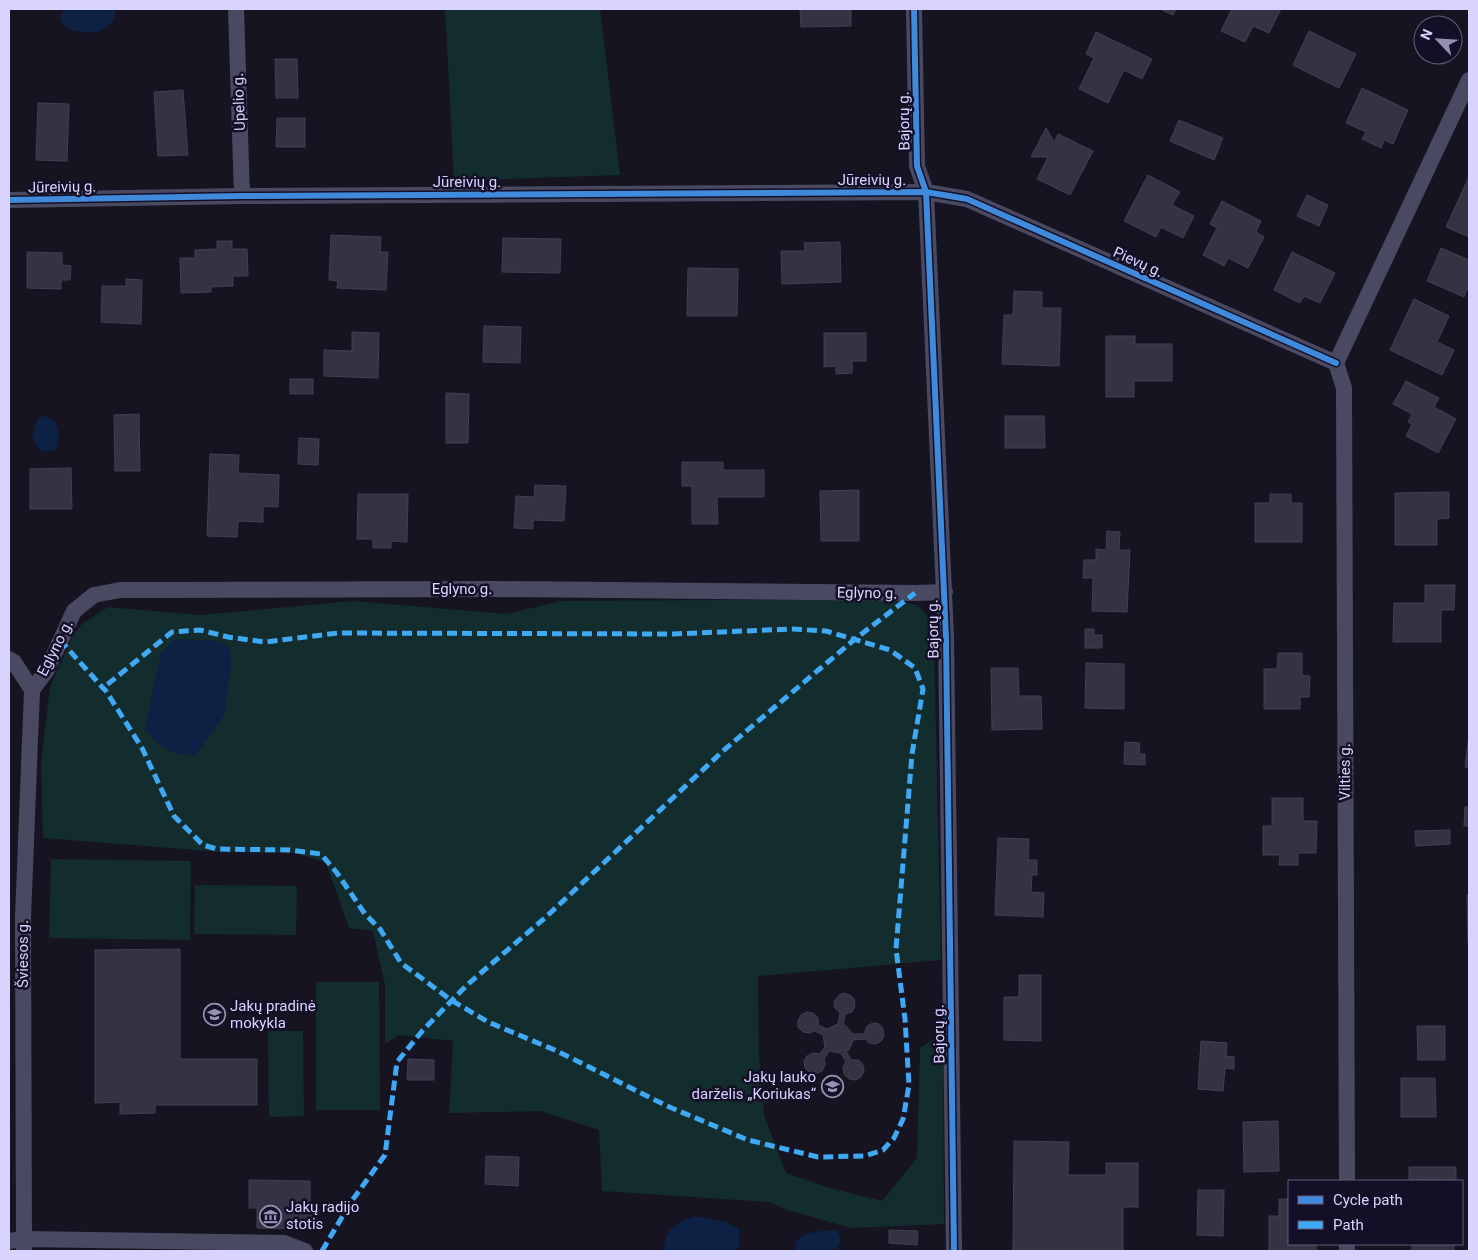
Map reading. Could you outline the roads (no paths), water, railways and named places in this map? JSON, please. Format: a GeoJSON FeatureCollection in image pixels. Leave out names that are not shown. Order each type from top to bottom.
{"type":"FeatureCollection","features":[{"type":"Feature","properties":{"kind":"street","name":"Upelio g."},"geometry":{"type":"LineString","coordinates":[[236,9],[242,196]]}},
{"type":"Feature","properties":{"kind":"street","name":"Bajorų g."},"geometry":{"type":"LineString","coordinates":[[914,9],[917,166],[926,192],[945,592],[954,1251]]}},
{"type":"Feature","properties":{"kind":"street"},"geometry":{"type":"LineString","coordinates":[[1336,363],[1469,80]]}},
{"type":"Feature","properties":{"kind":"street","name":"Jūreivių g."},"geometry":{"type":"LineString","coordinates":[[9,200],[242,196],[926,192]]}},
{"type":"Feature","properties":{"kind":"street","name":"Pievų g."},"geometry":{"type":"LineString","coordinates":[[926,192],[967,199],[1336,363]]}},
{"type":"Feature","properties":{"kind":"street","name":"Vilties g."},"geometry":{"type":"LineString","coordinates":[[1336,363],[1344,388],[1347,1180]]}},
{"type":"Feature","properties":{"kind":"street","name":"Eglyno g."},"geometry":{"type":"LineString","coordinates":[[32,690],[47,670],[74,611],[94,596],[120,590],[496,589],[945,592]]}},
{"type":"Feature","properties":{"kind":"street"},"geometry":{"type":"LineString","coordinates":[[11,660],[32,690]]}},
{"type":"Feature","properties":{"kind":"street","name":"Šviesos g."},"geometry":{"type":"LineString","coordinates":[[19,1244],[23,918],[32,690]]}},
{"type":"Feature","properties":{"kind":"street"},"geometry":{"type":"LineString","coordinates":[[19,1244],[207,1246],[284,1243],[305,1251]]}},
{"type":"Feature","properties":{"kind":"water"},"geometry":{"type":"Polygon","coordinates":[[[65,9],[116,9],[115,16],[105,29],[88,33],[70,30],[61,22],[60,16],[65,9]]]}},
{"type":"Feature","properties":{"kind":"water"},"geometry":{"type":"Polygon","coordinates":[[[42,416],[52,420],[58,428],[58,440],[55,450],[47,452],[40,450],[32,437],[38,419],[42,416]]]}},
{"type":"Feature","properties":{"kind":"water"},"geometry":{"type":"Polygon","coordinates":[[[175,639],[217,641],[230,647],[231,665],[224,715],[196,755],[179,755],[158,744],[145,729],[161,653],[175,639]]]}},
{"type":"Feature","properties":{"kind":"water"},"geometry":{"type":"Polygon","coordinates":[[[695,1216],[726,1222],[739,1229],[739,1247],[734,1251],[663,1251],[672,1228],[695,1216]]]}},
{"type":"Feature","properties":{"kind":"water"},"geometry":{"type":"Polygon","coordinates":[[[827,1230],[838,1231],[841,1241],[837,1248],[829,1251],[794,1251],[797,1240],[805,1234],[827,1230]]]}},
{"type":"Feature","properties":{"kind":"place","name":"Jakų pradinė mokykla"},"geometry":{"type":"Point","coordinates":[214,1015]}},
{"type":"Feature","properties":{"kind":"place","name":"Jakų lauko darželis „Koriukas“"},"geometry":{"type":"Point","coordinates":[832,1086]}},
{"type":"Feature","properties":{"kind":"place","name":"Jakų radijo stotis"},"geometry":{"type":"Point","coordinates":[270,1216]}}]}
